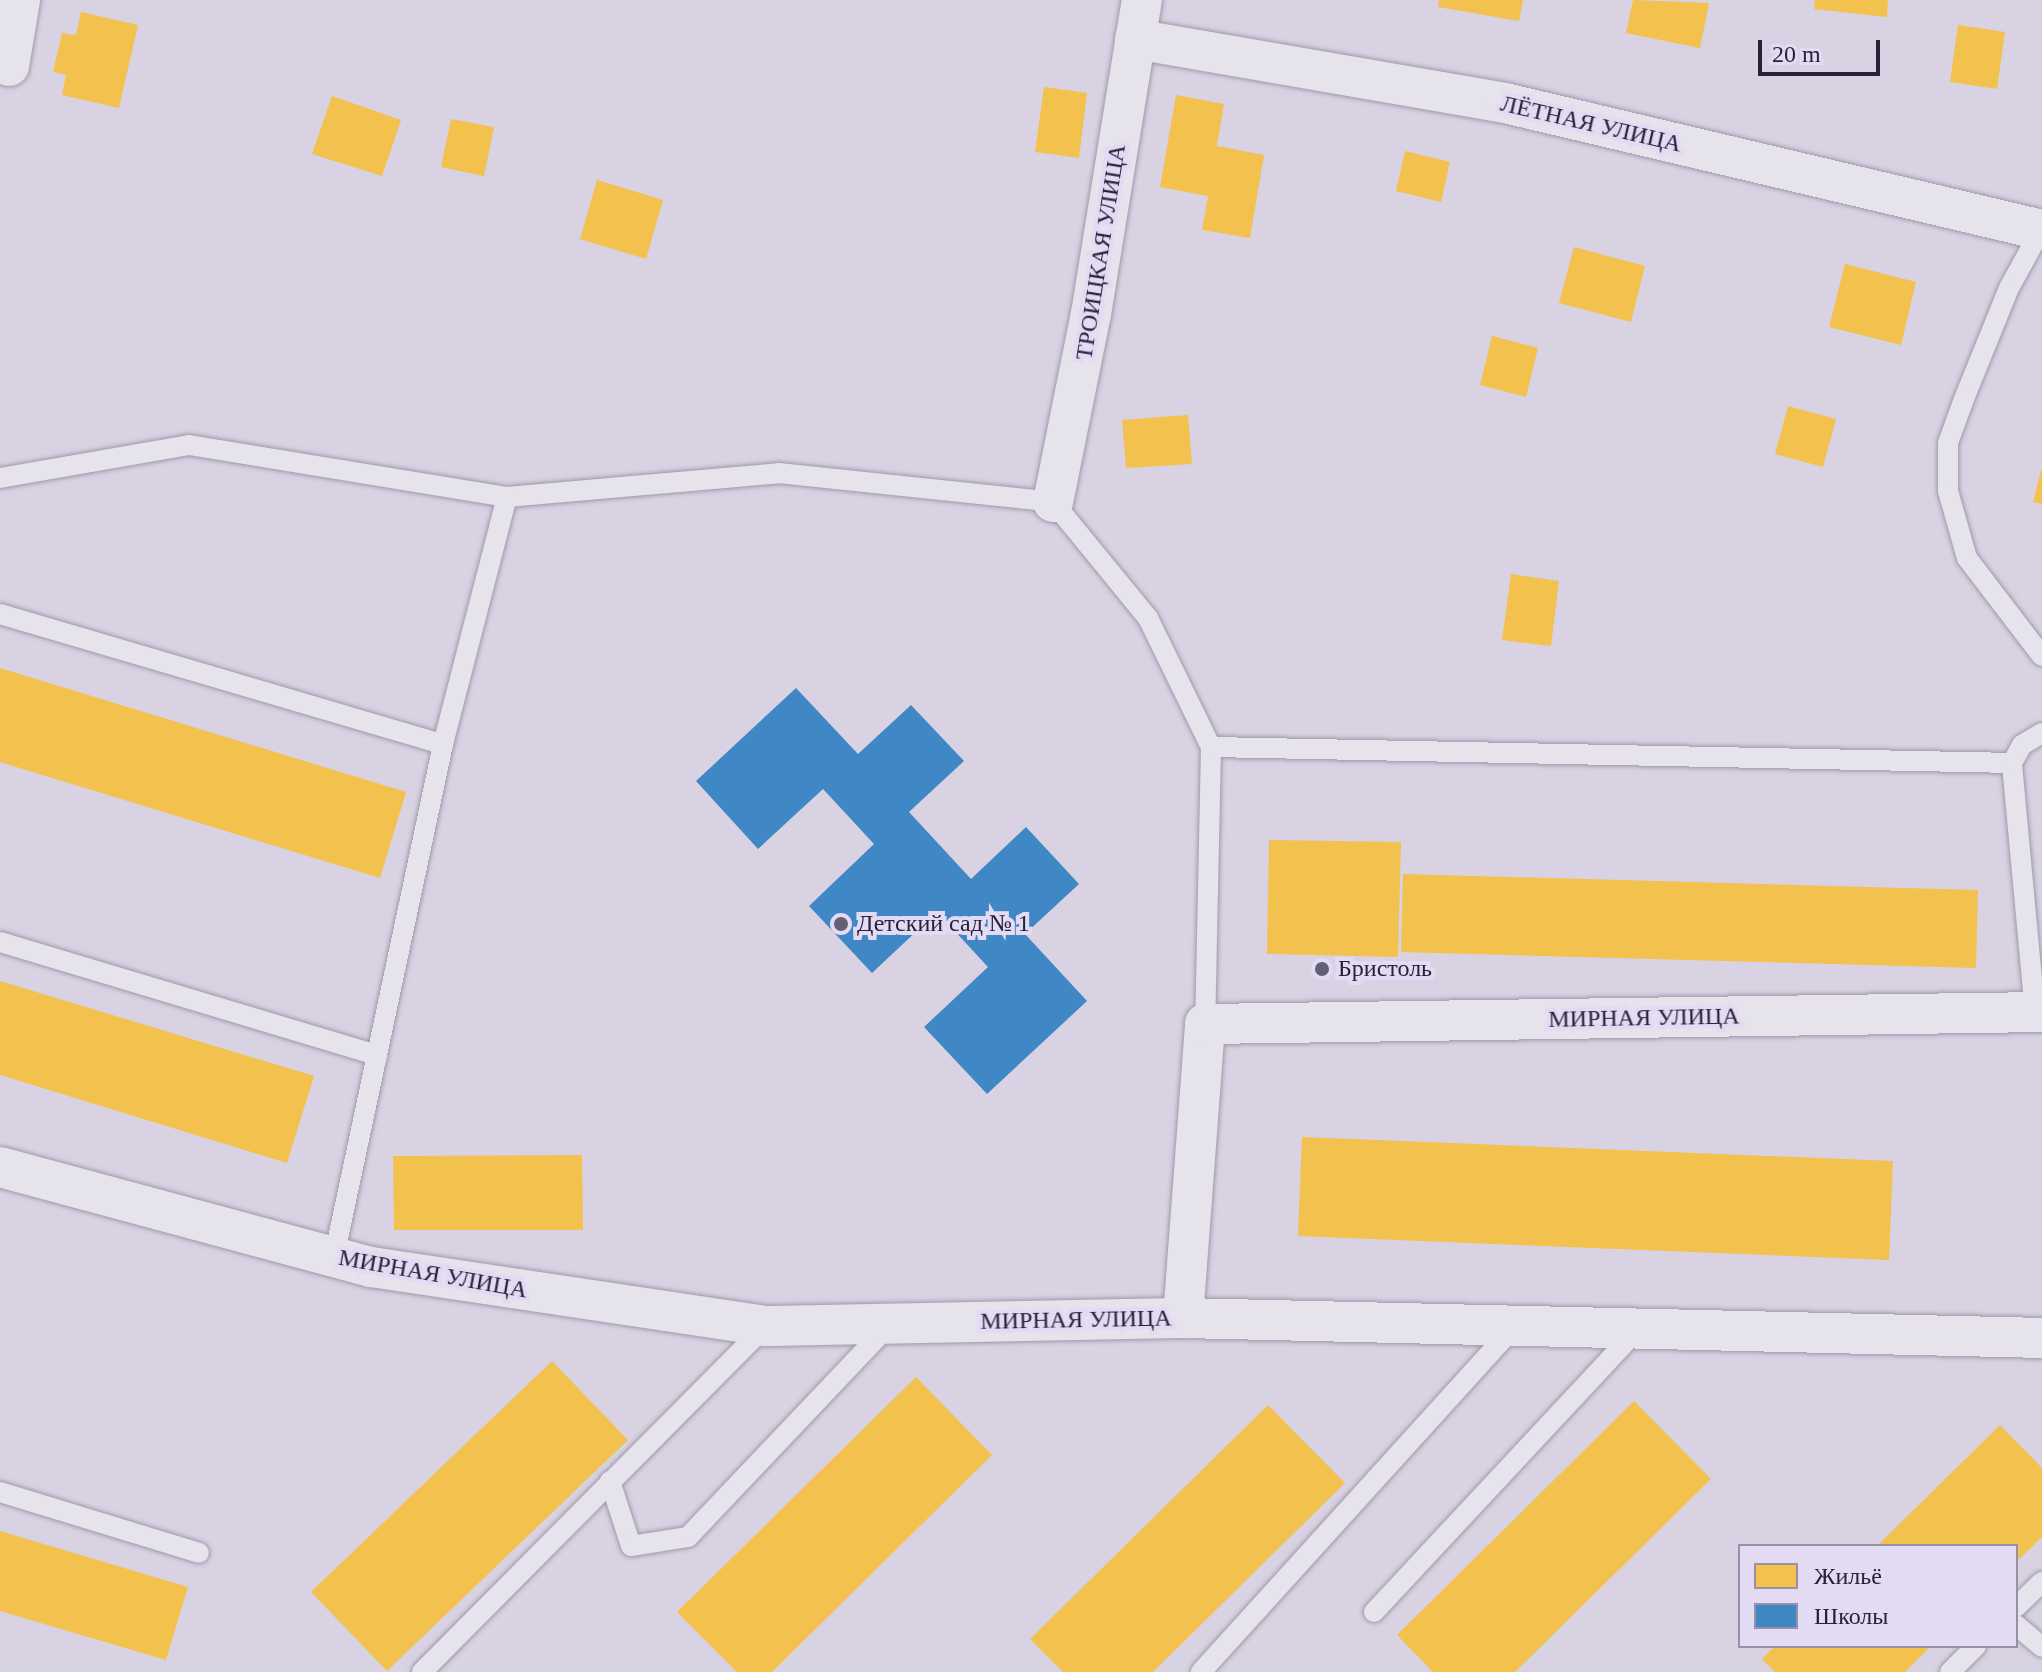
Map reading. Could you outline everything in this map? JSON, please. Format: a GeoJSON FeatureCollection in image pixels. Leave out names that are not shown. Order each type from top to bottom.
{"type":"FeatureCollection","features":[{"type":"Feature","properties":{"kind":"street"},"geometry":{"type":"LineString","coordinates":[[9,66],[20,0]]}},
{"type":"Feature","properties":{"kind":"street","name":"ТРОИЦКАЯ УЛИЦА"},"geometry":{"type":"LineString","coordinates":[[1053,502],[1093,301],[1142,0]]}},
{"type":"Feature","properties":{"kind":"street","name":"ЛЁТНАЯ УЛИЦА"},"geometry":{"type":"LineString","coordinates":[[1135,39],[1505,103],[2042,230]]}},
{"type":"Feature","properties":{"kind":"street","name":"МИРНАЯ УЛИЦА"},"geometry":{"type":"LineString","coordinates":[[0,1167],[334,1257],[765,1326],[1183,1318],[1205,1024],[2038,1012]]}},
{"type":"Feature","properties":{"kind":"street"},"geometry":{"type":"LineString","coordinates":[[1183,1318],[2042,1338]]}},
{"type":"Feature","properties":{"kind":"lane"},"geometry":{"type":"LineString","coordinates":[[2042,230],[2009,288],[1948,443],[1948,491],[1967,558],[2042,656]]}},
{"type":"Feature","properties":{"kind":"lane"},"geometry":{"type":"LineString","coordinates":[[0,478],[189,445],[507,497],[779,473],[1053,502],[1148,618],[1211,747],[1205,1024]]}},
{"type":"Feature","properties":{"kind":"lane"},"geometry":{"type":"LineString","coordinates":[[334,1257],[443,744],[507,497]]}},
{"type":"Feature","properties":{"kind":"lane"},"geometry":{"type":"LineString","coordinates":[[0,614],[443,744]]}},
{"type":"Feature","properties":{"kind":"lane"},"geometry":{"type":"LineString","coordinates":[[2038,1012],[2012,763],[2022,745],[2042,733]]}},
{"type":"Feature","properties":{"kind":"lane"},"geometry":{"type":"LineString","coordinates":[[1211,747],[2012,763]]}},
{"type":"Feature","properties":{"kind":"lane"},"geometry":{"type":"LineString","coordinates":[[0,942],[377,1055]]}},
{"type":"Feature","properties":{"kind":"lane"},"geometry":{"type":"LineString","coordinates":[[610,1481],[631,1546],[688,1537],[890,1324]]}},
{"type":"Feature","properties":{"kind":"lane"},"geometry":{"type":"LineString","coordinates":[[422,1672],[765,1326]]}},
{"type":"Feature","properties":{"kind":"lane"},"geometry":{"type":"LineString","coordinates":[[1201,1672],[1515,1326]]}},
{"type":"Feature","properties":{"kind":"lane"},"geometry":{"type":"LineString","coordinates":[[1374,1612],[1638,1329]]}},
{"type":"Feature","properties":{"kind":"lane"},"geometry":{"type":"LineString","coordinates":[[0,1492],[199,1553]]}},
{"type":"Feature","properties":{"kind":"lane"},"geometry":{"type":"LineString","coordinates":[[2018,1605],[2042,1582]]}},
{"type":"Feature","properties":{"kind":"lane"},"geometry":{"type":"LineString","coordinates":[[2018,1627],[2042,1647]]}},
{"type":"Feature","properties":{"kind":"lane"},"geometry":{"type":"LineString","coordinates":[[1950,1672],[1974,1648]]}},
{"type":"Feature","properties":{"kind":"building: Жильё"},"geometry":{"type":"Polygon","coordinates":[[[1439,0],[1523,0],[1519,21],[1438,7],[1439,0]]]}},
{"type":"Feature","properties":{"kind":"building: Жильё"},"geometry":{"type":"Polygon","coordinates":[[[1633,0],[1709,3],[1700,48],[1626,33],[1633,0]]]}},
{"type":"Feature","properties":{"kind":"building: Жильё"},"geometry":{"type":"Polygon","coordinates":[[[1815,0],[1888,0],[1887,17],[1814,9],[1815,0]]]}},
{"type":"Feature","properties":{"kind":"building: Жильё"},"geometry":{"type":"Polygon","coordinates":[[[81,12],[138,25],[119,108],[62,95],[66,75],[53,72],[62,33],[76,35],[81,12]]]}},
{"type":"Feature","properties":{"kind":"building: Жильё"},"geometry":{"type":"Polygon","coordinates":[[[1958,25],[2005,32],[1997,89],[1950,82],[1958,25]]]}},
{"type":"Feature","properties":{"kind":"building: Жильё"},"geometry":{"type":"Polygon","coordinates":[[[1044,87],[1087,93],[1079,158],[1035,152],[1044,87]]]}},
{"type":"Feature","properties":{"kind":"building: Жильё"},"geometry":{"type":"Polygon","coordinates":[[[1176,95],[1224,104],[1217,146],[1264,155],[1250,238],[1202,230],[1208,196],[1160,187],[1176,95]]]}},
{"type":"Feature","properties":{"kind":"building: Жильё"},"geometry":{"type":"Polygon","coordinates":[[[332,96],[401,120],[382,176],[312,154],[332,96]]]}},
{"type":"Feature","properties":{"kind":"building: Жильё"},"geometry":{"type":"Polygon","coordinates":[[[451,119],[494,127],[484,176],[441,167],[451,119]]]}},
{"type":"Feature","properties":{"kind":"building: Жильё"},"geometry":{"type":"Polygon","coordinates":[[[1405,151],[1450,162],[1441,202],[1396,191],[1405,151]]]}},
{"type":"Feature","properties":{"kind":"building: Жильё"},"geometry":{"type":"Polygon","coordinates":[[[597,180],[663,200],[646,259],[580,239],[597,180]]]}},
{"type":"Feature","properties":{"kind":"building: Жильё"},"geometry":{"type":"Polygon","coordinates":[[[1574,247],[1645,266],[1631,322],[1559,303],[1574,247]]]}},
{"type":"Feature","properties":{"kind":"building: Жильё"},"geometry":{"type":"Polygon","coordinates":[[[1845,264],[1916,282],[1901,345],[1829,327],[1845,264]]]}},
{"type":"Feature","properties":{"kind":"building: Жильё"},"geometry":{"type":"Polygon","coordinates":[[[1492,336],[1538,348],[1526,397],[1480,385],[1492,336]]]}},
{"type":"Feature","properties":{"kind":"building: Жильё"},"geometry":{"type":"Polygon","coordinates":[[[1788,406],[1836,419],[1823,467],[1775,454],[1788,406]]]}},
{"type":"Feature","properties":{"kind":"building: Жильё"},"geometry":{"type":"Polygon","coordinates":[[[1188,415],[1192,464],[1126,468],[1122,420],[1188,415]]]}},
{"type":"Feature","properties":{"kind":"building: Жильё"},"geometry":{"type":"Polygon","coordinates":[[[2042,470],[2042,504],[2033,502],[2042,470]]]}},
{"type":"Feature","properties":{"kind":"building: Жильё"},"geometry":{"type":"Polygon","coordinates":[[[1511,574],[1559,581],[1551,646],[1502,640],[1511,574]]]}},
{"type":"Feature","properties":{"kind":"building: Жильё"},"geometry":{"type":"Polygon","coordinates":[[[0,668],[406,792],[380,878],[0,762],[0,668]]]}},
{"type":"Feature","properties":{"kind":"building: Жильё"},"geometry":{"type":"Polygon","coordinates":[[[1269,840],[1401,842],[1398,957],[1267,954],[1269,840]]]}},
{"type":"Feature","properties":{"kind":"building: Жильё"},"geometry":{"type":"Polygon","coordinates":[[[1403,874],[1978,890],[1976,968],[1401,952],[1403,874]]]}},
{"type":"Feature","properties":{"kind":"building: Жильё"},"geometry":{"type":"Polygon","coordinates":[[[0,981],[314,1076],[287,1163],[0,1075],[0,981]]]}},
{"type":"Feature","properties":{"kind":"building: Жильё"},"geometry":{"type":"Polygon","coordinates":[[[1302,1137],[1893,1161],[1889,1260],[1298,1236],[1302,1137]]]}},
{"type":"Feature","properties":{"kind":"building: Жильё"},"geometry":{"type":"Polygon","coordinates":[[[582,1155],[583,1230],[394,1230],[393,1156],[582,1155]]]}},
{"type":"Feature","properties":{"kind":"building: Жильё"},"geometry":{"type":"Polygon","coordinates":[[[552,1361],[628,1440],[387,1671],[311,1592],[552,1361]]]}},
{"type":"Feature","properties":{"kind":"building: Жильё"},"geometry":{"type":"Polygon","coordinates":[[[916,1377],[992,1455],[772,1672],[737,1672],[677,1612],[916,1377]]]}},
{"type":"Feature","properties":{"kind":"building: Жильё"},"geometry":{"type":"Polygon","coordinates":[[[1634,1401],[1711,1479],[1515,1672],[1433,1672],[1397,1635],[1634,1401]]]}},
{"type":"Feature","properties":{"kind":"building: Жильё"},"geometry":{"type":"Polygon","coordinates":[[[1268,1405],[1345,1483],[1153,1672],[1063,1672],[1030,1639],[1268,1405]]]}},
{"type":"Feature","properties":{"kind":"building: Жильё"},"geometry":{"type":"Polygon","coordinates":[[[2000,1425],[2042,1468],[2042,1537],[2018,1560],[2018,1544],[1879,1544],[2000,1425]]]}},
{"type":"Feature","properties":{"kind":"building: Жильё"},"geometry":{"type":"Polygon","coordinates":[[[0,1531],[188,1587],[166,1660],[0,1611],[0,1531]]]}},
{"type":"Feature","properties":{"kind":"building: Жильё"},"geometry":{"type":"Polygon","coordinates":[[[1773,1648],[1929,1648],[1905,1672],[1775,1672],[1762,1659],[1773,1648]]]}},
{"type":"Feature","properties":{"kind":"building: Школы"},"geometry":{"type":"Polygon","coordinates":[[[796,688],[858,754],[911,705],[964,761],[909,812],[971,879],[1026,827],[1079,884],[1025,934],[1087,1001],[987,1094],[924,1027],[988,967],[937,912],[872,973],[809,906],[874,844],[823,789],[758,849],[696,781],[796,688]]]}},
{"type":"Feature","properties":{"kind":"place","name":"Детский сад № 1"},"geometry":{"type":"Point","coordinates":[841,924]}},
{"type":"Feature","properties":{"kind":"place","name":"Бристоль"},"geometry":{"type":"Point","coordinates":[1322,969]}}]}
